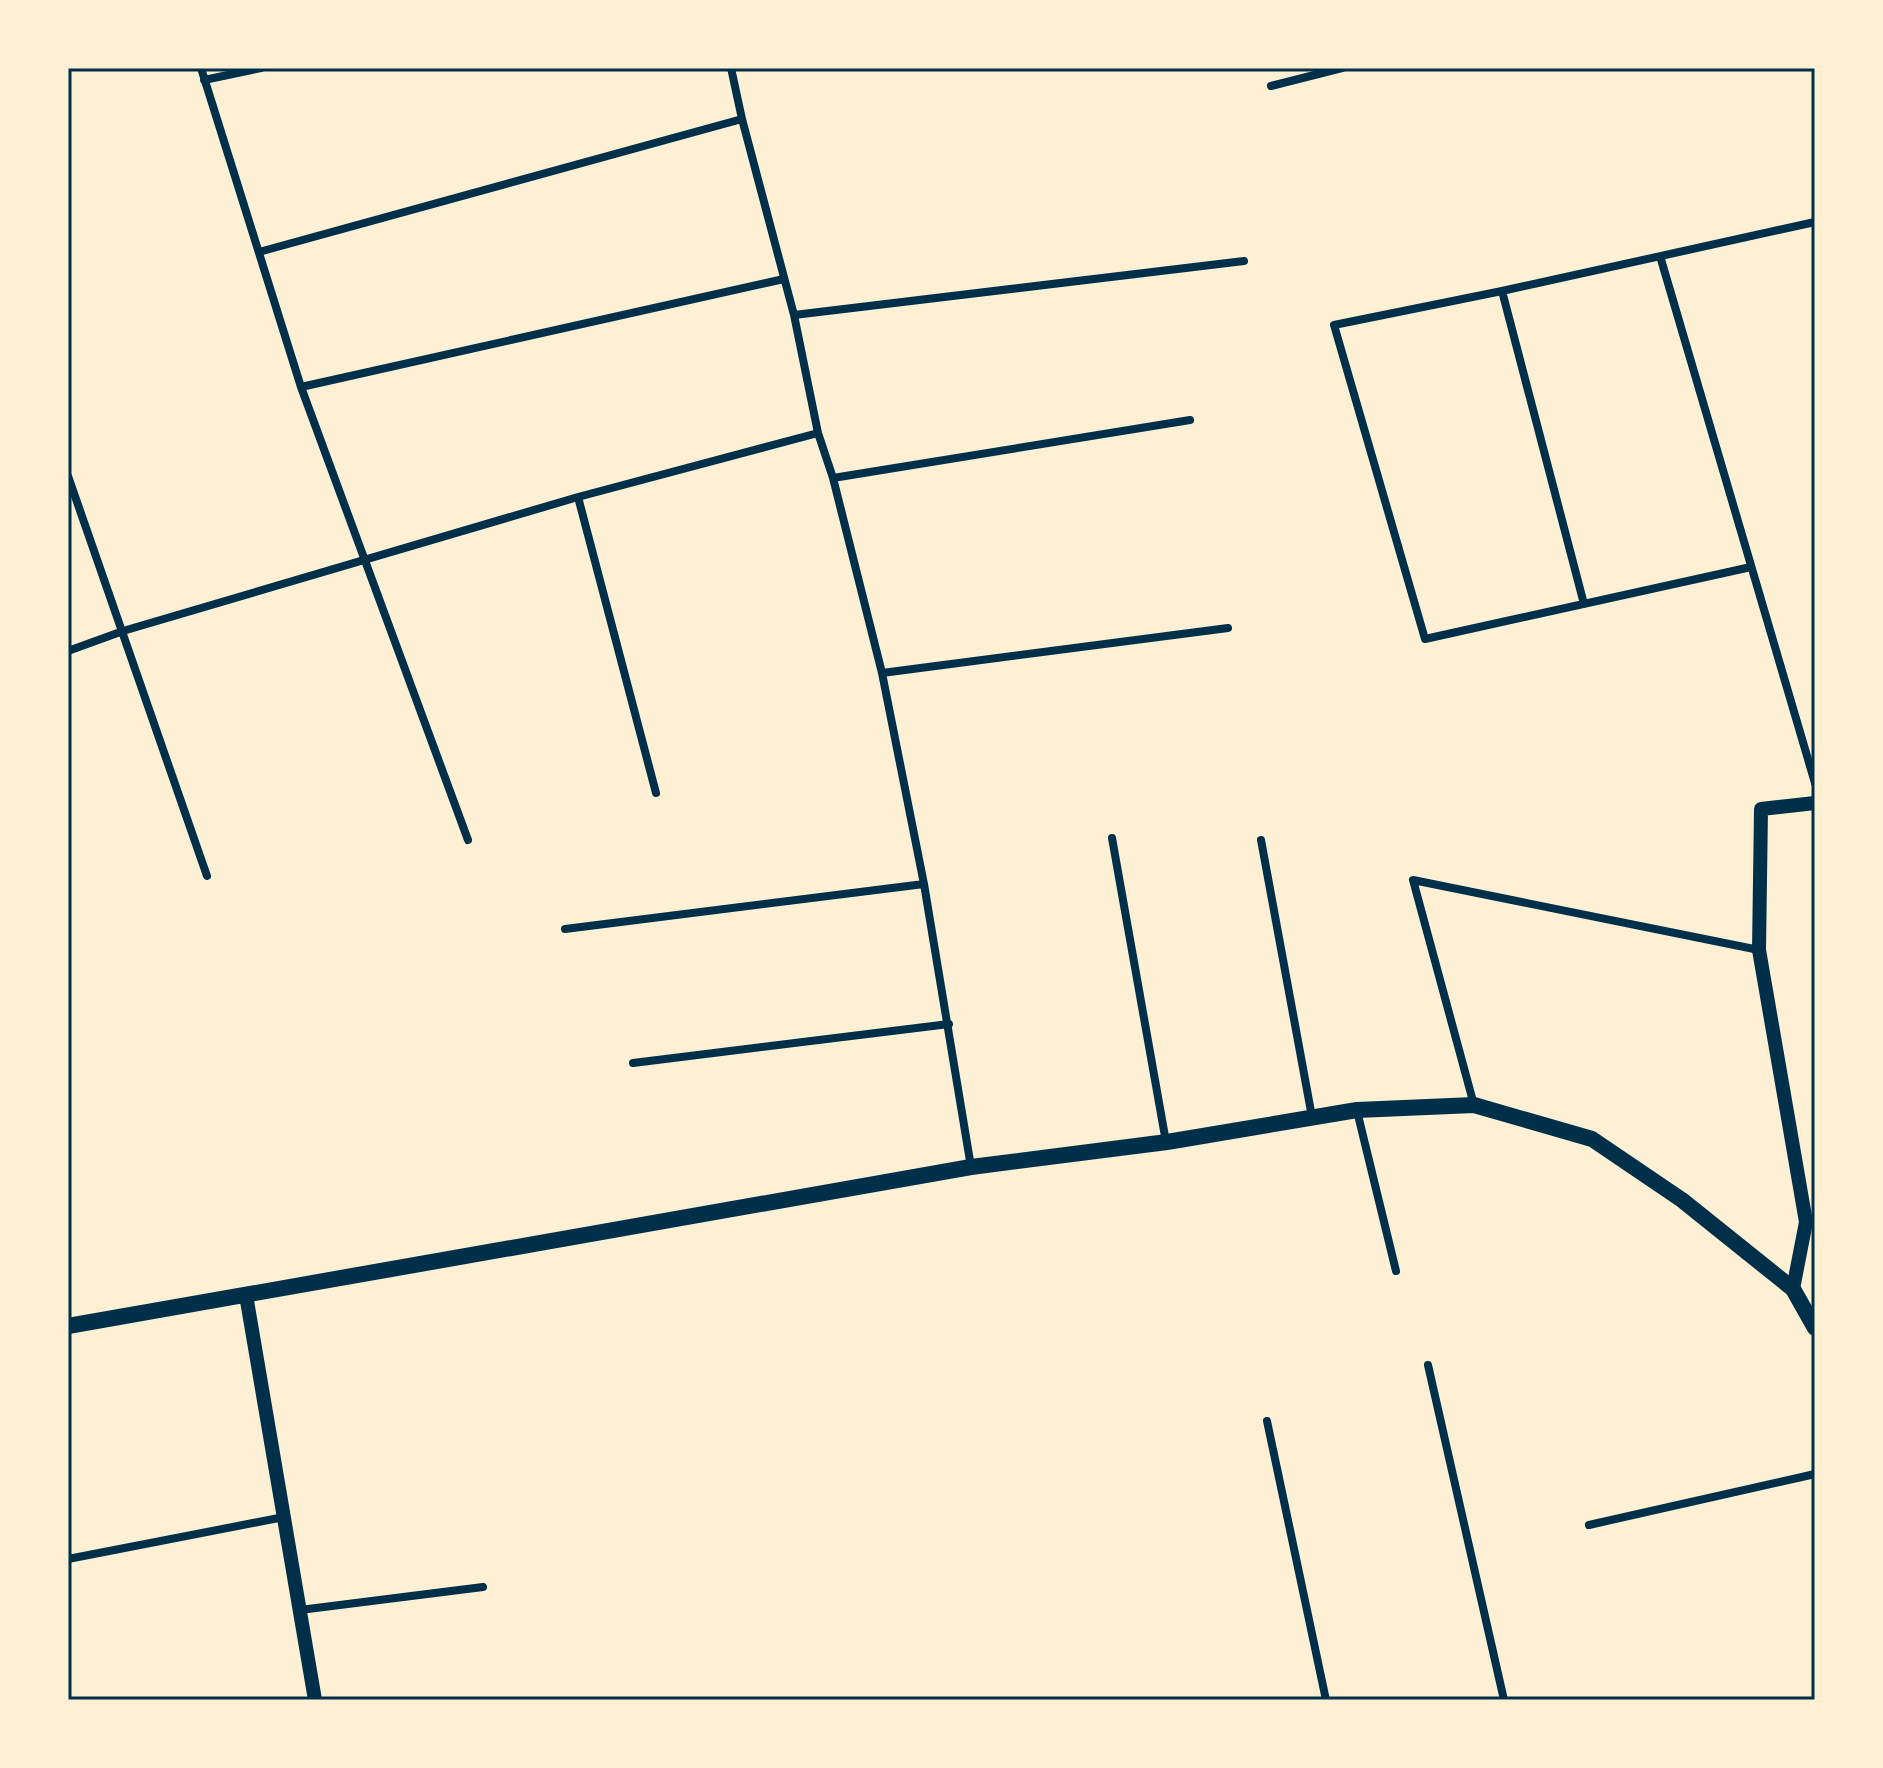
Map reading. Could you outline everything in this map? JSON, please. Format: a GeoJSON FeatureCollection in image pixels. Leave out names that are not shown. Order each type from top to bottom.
{"type":"FeatureCollection","features":[{"type":"Feature","properties":{"kind":"main road"},"geometry":{"type":"LineString","coordinates":[[68,1326],[971,1167],[1167,1142],[1357,1110],[1474,1105],[1592,1139],[1682,1200],[1793,1289],[1815,1328]]}},
{"type":"Feature","properties":{"kind":"street"},"geometry":{"type":"LineString","coordinates":[[201,68],[301,387],[468,840]]}},
{"type":"Feature","properties":{"kind":"street"},"geometry":{"type":"LineString","coordinates":[[204,80],[261,68]]}},
{"type":"Feature","properties":{"kind":"street"},"geometry":{"type":"LineString","coordinates":[[731,68],[794,315],[818,433],[833,478],[882,673],[924,884],[971,1167]]}},
{"type":"Feature","properties":{"kind":"street"},"geometry":{"type":"LineString","coordinates":[[1271,86],[1342,68]]}},
{"type":"Feature","properties":{"kind":"street"},"geometry":{"type":"LineString","coordinates":[[259,252],[742,119]]}},
{"type":"Feature","properties":{"kind":"street"},"geometry":{"type":"LineString","coordinates":[[1751,567],[1425,639],[1334,325],[1815,222]]}},
{"type":"Feature","properties":{"kind":"street"},"geometry":{"type":"LineString","coordinates":[[1660,256],[1815,783]]}},
{"type":"Feature","properties":{"kind":"street"},"geometry":{"type":"LineString","coordinates":[[794,315],[1244,261]]}},
{"type":"Feature","properties":{"kind":"street"},"geometry":{"type":"LineString","coordinates":[[301,387],[784,279]]}},
{"type":"Feature","properties":{"kind":"street"},"geometry":{"type":"LineString","coordinates":[[1502,291],[1584,604]]}},
{"type":"Feature","properties":{"kind":"street"},"geometry":{"type":"LineString","coordinates":[[833,478],[1190,420]]}},
{"type":"Feature","properties":{"kind":"street"},"geometry":{"type":"LineString","coordinates":[[68,651],[123,631],[578,497],[818,433]]}},
{"type":"Feature","properties":{"kind":"street"},"geometry":{"type":"LineString","coordinates":[[68,476],[207,876]]}},
{"type":"Feature","properties":{"kind":"street"},"geometry":{"type":"LineString","coordinates":[[578,497],[656,793]]}},
{"type":"Feature","properties":{"kind":"street"},"geometry":{"type":"LineString","coordinates":[[882,673],[1228,628]]}},
{"type":"Feature","properties":{"kind":"street"},"geometry":{"type":"LineString","coordinates":[[1793,1289],[1810,1221],[1759,950],[1761,809],[1815,803]]}},
{"type":"Feature","properties":{"kind":"street"},"geometry":{"type":"LineString","coordinates":[[1112,838],[1167,1142]]}},
{"type":"Feature","properties":{"kind":"street"},"geometry":{"type":"LineString","coordinates":[[1261,840],[1312,1118]]}},
{"type":"Feature","properties":{"kind":"street"},"geometry":{"type":"LineString","coordinates":[[1474,1105],[1413,880],[1759,950]]}},
{"type":"Feature","properties":{"kind":"street"},"geometry":{"type":"LineString","coordinates":[[565,929],[924,884]]}},
{"type":"Feature","properties":{"kind":"street"},"geometry":{"type":"LineString","coordinates":[[633,1063],[949,1024]]}},
{"type":"Feature","properties":{"kind":"street"},"geometry":{"type":"LineString","coordinates":[[1357,1110],[1396,1271]]}},
{"type":"Feature","properties":{"kind":"street"},"geometry":{"type":"LineString","coordinates":[[246,1295],[315,1700]]}},
{"type":"Feature","properties":{"kind":"street"},"geometry":{"type":"LineString","coordinates":[[1428,1365],[1504,1700]]}},
{"type":"Feature","properties":{"kind":"street"},"geometry":{"type":"LineString","coordinates":[[1267,1421],[1326,1700]]}},
{"type":"Feature","properties":{"kind":"street"},"geometry":{"type":"LineString","coordinates":[[1589,1525],[1815,1474]]}},
{"type":"Feature","properties":{"kind":"street"},"geometry":{"type":"LineString","coordinates":[[68,1559],[284,1517]]}},
{"type":"Feature","properties":{"kind":"street"},"geometry":{"type":"LineString","coordinates":[[300,1610],[483,1587]]}}]}
